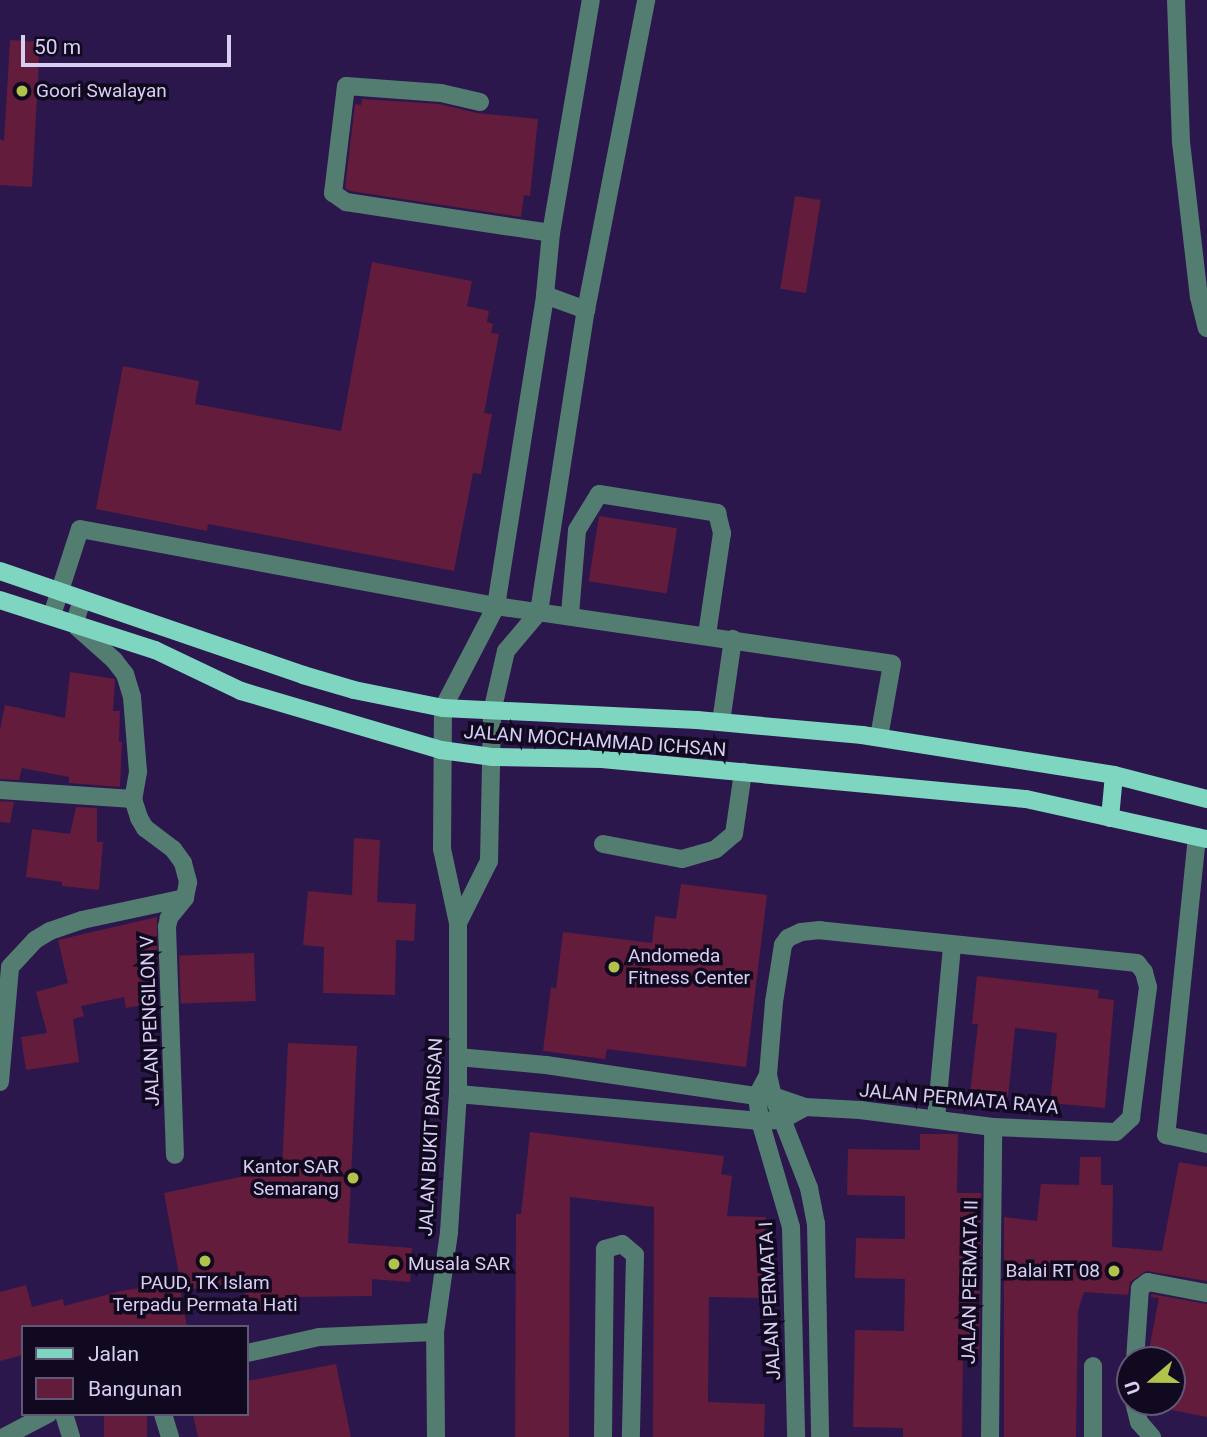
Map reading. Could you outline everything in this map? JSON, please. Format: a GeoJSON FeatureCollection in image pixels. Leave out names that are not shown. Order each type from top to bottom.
{"type":"FeatureCollection","features":[{"type":"Feature","properties":{"kind":"main road","name":"JALAN MOCHAMMAD ICHSAN"},"geometry":{"type":"LineString","coordinates":[[0,571],[316,679],[443,708],[721,722],[879,737],[1114,775],[1207,799]]}},
{"type":"Feature","properties":{"kind":"main road","name":"JALAN MOCHAMMAD ICHSAN"},"geometry":{"type":"LineString","coordinates":[[0,600],[155,650],[241,691],[441,750],[492,757],[602,759],[1026,799],[1202,838]]}},
{"type":"Feature","properties":{"kind":"main road"},"geometry":{"type":"LineString","coordinates":[[1110,818],[1114,775]]}},
{"type":"Feature","properties":{"kind":"street"},"geometry":{"type":"LineString","coordinates":[[443,708],[496,606],[545,295],[551,233],[591,0]]}},
{"type":"Feature","properties":{"kind":"street"},"geometry":{"type":"LineString","coordinates":[[539,612],[586,310],[646,0]]}},
{"type":"Feature","properties":{"kind":"street"},"geometry":{"type":"LineString","coordinates":[[1176,0],[1181,142],[1199,298],[1207,328]]}},
{"type":"Feature","properties":{"kind":"street"},"geometry":{"type":"LineString","coordinates":[[480,102],[441,93],[346,86],[332,193],[346,202],[551,233]]}},
{"type":"Feature","properties":{"kind":"street"},"geometry":{"type":"LineString","coordinates":[[545,295],[586,310]]}},
{"type":"Feature","properties":{"kind":"street"},"geometry":{"type":"LineString","coordinates":[[570,614],[577,530],[599,494],[718,513],[722,533],[707,634]]}},
{"type":"Feature","properties":{"kind":"street"},"geometry":{"type":"LineString","coordinates":[[52,615],[80,529],[496,606],[707,634],[892,664],[879,737]]}},
{"type":"Feature","properties":{"kind":"street"},"geometry":{"type":"LineString","coordinates":[[0,1082],[5,966],[35,940],[50,931],[82,920],[185,898],[188,882],[183,863],[173,849],[145,828],[132,799],[138,772],[132,697],[125,674],[114,660],[80,632],[75,622],[82,600]]}},
{"type":"Feature","properties":{"kind":"street","name":"JALAN BUKIT BARISAN"},"geometry":{"type":"LineString","coordinates":[[458,923],[489,861],[492,712],[506,651],[539,612]]}},
{"type":"Feature","properties":{"kind":"street"},"geometry":{"type":"LineString","coordinates":[[721,722],[733,639]]}},
{"type":"Feature","properties":{"kind":"street","name":"JALAN BUKIT BARISAN"},"geometry":{"type":"LineString","coordinates":[[436,1437],[435,1332],[449,1233],[458,1094],[458,923],[442,849],[443,708]]}},
{"type":"Feature","properties":{"kind":"street"},"geometry":{"type":"LineString","coordinates":[[603,844],[682,859],[716,849],[734,834],[743,772]]}},
{"type":"Feature","properties":{"kind":"street"},"geometry":{"type":"LineString","coordinates":[[0,790],[132,799]]}},
{"type":"Feature","properties":{"kind":"street"},"geometry":{"type":"LineString","coordinates":[[1202,838],[1166,1135],[1207,1144]]}},
{"type":"Feature","properties":{"kind":"street","name":"JALAN PENGILON V"},"geometry":{"type":"LineString","coordinates":[[175,1155],[167,927],[169,918],[185,898]]}},
{"type":"Feature","properties":{"kind":"street","name":"JALAN PERMATA RAYA"},"geometry":{"type":"LineString","coordinates":[[820,930],[952,946],[1137,963],[1144,972],[1148,987],[1131,1118],[1122,1128],[1116,1132],[993,1126],[805,1107],[765,1096],[774,1002],[783,945],[788,938],[801,932],[820,930]]}},
{"type":"Feature","properties":{"kind":"street"},"geometry":{"type":"LineString","coordinates":[[936,1119],[952,946]]}},
{"type":"Feature","properties":{"kind":"street"},"geometry":{"type":"LineString","coordinates":[[458,1056],[546,1065],[765,1096],[782,1120],[809,1188],[817,1223],[820,1437]]}},
{"type":"Feature","properties":{"kind":"street"},"geometry":{"type":"LineString","coordinates":[[458,1094],[760,1121],[782,1120],[805,1107]]}},
{"type":"Feature","properties":{"kind":"street","name":"JALAN PERMATA I"},"geometry":{"type":"LineString","coordinates":[[765,1096],[760,1121],[791,1227],[796,1437]]}},
{"type":"Feature","properties":{"kind":"street","name":"JALAN PERMATA II"},"geometry":{"type":"LineString","coordinates":[[990,1437],[993,1126]]}},
{"type":"Feature","properties":{"kind":"street"},"geometry":{"type":"LineString","coordinates":[[791,1227],[817,1223]]}},
{"type":"Feature","properties":{"kind":"street"},"geometry":{"type":"LineString","coordinates":[[603,1437],[605,1250],[622,1244],[635,1255],[631,1437]]}},
{"type":"Feature","properties":{"kind":"street"},"geometry":{"type":"LineString","coordinates":[[1136,1346],[1140,1288],[1148,1282],[1207,1293]]}},
{"type":"Feature","properties":{"kind":"street"},"geometry":{"type":"LineString","coordinates":[[248,1353],[320,1337],[435,1332]]}},
{"type":"Feature","properties":{"kind":"street"},"geometry":{"type":"LineString","coordinates":[[1093,1367],[1093,1437]]}},
{"type":"Feature","properties":{"kind":"street"},"geometry":{"type":"LineString","coordinates":[[5,1437],[44,1416]]}},
{"type":"Feature","properties":{"kind":"street"},"geometry":{"type":"LineString","coordinates":[[65,1416],[71,1437]]}},
{"type":"Feature","properties":{"kind":"street"},"geometry":{"type":"LineString","coordinates":[[164,1416],[170,1437]]}},
{"type":"Feature","properties":{"kind":"street"},"geometry":{"type":"LineString","coordinates":[[1138,1416],[1139,1422],[1152,1437]]}},
{"type":"Feature","properties":{"kind":"building","name":"Goori Swalayan"},"geometry":{"type":"Polygon","coordinates":[[[10,40],[40,42],[32,187],[0,185],[0,139],[4,141],[10,40]]]}},
{"type":"Feature","properties":{"kind":"building"},"geometry":{"type":"Polygon","coordinates":[[[362,99],[439,104],[477,113],[538,119],[530,196],[524,195],[521,217],[350,191],[345,188],[355,104],[361,105],[362,99]]]}},
{"type":"Feature","properties":{"kind":"building"},"geometry":{"type":"Polygon","coordinates":[[[795,196],[821,200],[806,293],[780,289],[795,196]]]}},
{"type":"Feature","properties":{"kind":"building"},"geometry":{"type":"Polygon","coordinates":[[[372,262],[472,281],[467,306],[489,311],[487,322],[493,324],[491,333],[499,334],[484,413],[492,414],[481,474],[473,473],[454,571],[208,524],[207,531],[96,509],[123,366],[199,381],[195,404],[341,431],[372,262]]]}},
{"type":"Feature","properties":{"kind":"building"},"geometry":{"type":"Polygon","coordinates":[[[599,516],[677,528],[667,594],[589,581],[599,516]]]}},
{"type":"Feature","properties":{"kind":"building"},"geometry":{"type":"Polygon","coordinates":[[[70,672],[115,679],[113,711],[120,711],[119,742],[122,742],[120,787],[69,783],[69,777],[22,768],[19,780],[0,779],[0,730],[5,705],[65,718],[70,672]]]}},
{"type":"Feature","properties":{"kind":"building"},"geometry":{"type":"Polygon","coordinates":[[[0,801],[14,802],[10,823],[0,822],[0,801]]]}},
{"type":"Feature","properties":{"kind":"building"},"geometry":{"type":"Polygon","coordinates":[[[76,807],[97,808],[97,842],[103,842],[99,890],[62,886],[62,882],[26,877],[32,829],[70,834],[76,807]]]}},
{"type":"Feature","properties":{"kind":"building"},"geometry":{"type":"Polygon","coordinates":[[[354,838],[380,840],[377,902],[416,904],[414,941],[396,940],[395,995],[323,993],[324,947],[303,945],[308,891],[352,895],[354,838]]]}},
{"type":"Feature","properties":{"kind":"building"},"geometry":{"type":"Polygon","coordinates":[[[681,884],[767,895],[746,1067],[607,1049],[605,1059],[543,1051],[551,987],[556,989],[563,932],[652,943],[655,916],[676,919],[681,884]]]}},
{"type":"Feature","properties":{"kind":"building"},"geometry":{"type":"Polygon","coordinates":[[[157,917],[158,1002],[126,1008],[124,997],[81,1006],[84,1016],[73,1019],[79,1062],[26,1070],[21,1037],[47,1033],[36,992],[68,983],[58,940],[157,917]]]}},
{"type":"Feature","properties":{"kind":"building"},"geometry":{"type":"Polygon","coordinates":[[[254,953],[256,1001],[181,1004],[179,956],[254,953]]]}},
{"type":"Feature","properties":{"kind":"building"},"geometry":{"type":"Polygon","coordinates":[[[977,976],[1099,990],[1098,998],[1114,1000],[1105,1108],[1050,1103],[1057,1033],[1015,1028],[1008,1098],[970,1094],[978,1024],[972,1024],[977,976]]]}},
{"type":"Feature","properties":{"kind":"building"},"geometry":{"type":"Polygon","coordinates":[[[288,1043],[357,1046],[348,1243],[412,1248],[410,1282],[372,1279],[372,1296],[290,1297],[291,1306],[248,1311],[244,1281],[182,1291],[164,1193],[282,1168],[288,1043]]]}},
{"type":"Feature","properties":{"kind":"building"},"geometry":{"type":"Polygon","coordinates":[[[530,1132],[724,1156],[721,1174],[732,1176],[727,1216],[766,1217],[765,1298],[709,1297],[708,1402],[765,1404],[764,1437],[653,1437],[654,1207],[570,1197],[569,1437],[515,1437],[516,1214],[521,1214],[530,1132]]]}},
{"type":"Feature","properties":{"kind":"building"},"geometry":{"type":"Polygon","coordinates":[[[920,1134],[958,1134],[957,1193],[981,1193],[979,1356],[963,1355],[962,1437],[903,1437],[903,1428],[853,1427],[855,1330],[904,1331],[905,1279],[855,1278],[856,1238],[905,1239],[905,1196],[847,1195],[848,1149],[920,1150],[920,1134]]]}},
{"type":"Feature","properties":{"kind":"building"},"geometry":{"type":"Polygon","coordinates":[[[1080,1157],[1101,1157],[1101,1185],[1113,1185],[1112,1247],[1162,1251],[1179,1162],[1207,1167],[1207,1281],[1146,1271],[1130,1282],[1128,1295],[1084,1292],[1078,1311],[1076,1437],[1004,1437],[1004,1217],[1037,1221],[1041,1184],[1079,1185],[1080,1157]]]}},
{"type":"Feature","properties":{"kind":"building"},"geometry":{"type":"Polygon","coordinates":[[[179,1282],[187,1325],[21,1325],[21,1356],[0,1361],[0,1292],[26,1285],[32,1307],[63,1299],[64,1306],[121,1291],[179,1282]]]}},
{"type":"Feature","properties":{"kind":"building"},"geometry":{"type":"Polygon","coordinates":[[[1151,1294],[1207,1304],[1207,1417],[1186,1413],[1186,1346],[1150,1346],[1159,1298],[1151,1297],[1151,1294]]]}},
{"type":"Feature","properties":{"kind":"building"},"geometry":{"type":"Polygon","coordinates":[[[336,1364],[351,1437],[198,1437],[193,1416],[248,1416],[248,1381],[336,1364]]]}},
{"type":"Feature","properties":{"kind":"building"},"geometry":{"type":"Polygon","coordinates":[[[104,1416],[147,1416],[147,1437],[104,1437],[104,1416]]]}},
{"type":"Feature","properties":{"kind":"place","name":"Goori Swalayan"},"geometry":{"type":"Point","coordinates":[22,91]}},
{"type":"Feature","properties":{"kind":"place","name":"Andomeda Fitness Center"},"geometry":{"type":"Point","coordinates":[614,967]}},
{"type":"Feature","properties":{"kind":"place","name":"Kantor SAR Semarang"},"geometry":{"type":"Point","coordinates":[353,1178]}},
{"type":"Feature","properties":{"kind":"place","name":"PAUD, TK Islam Terpadu Permata Hati"},"geometry":{"type":"Point","coordinates":[205,1261]}},
{"type":"Feature","properties":{"kind":"place","name":"Musala SAR"},"geometry":{"type":"Point","coordinates":[394,1264]}},
{"type":"Feature","properties":{"kind":"place","name":"Balai RT 08"},"geometry":{"type":"Point","coordinates":[1114,1271]}}]}
